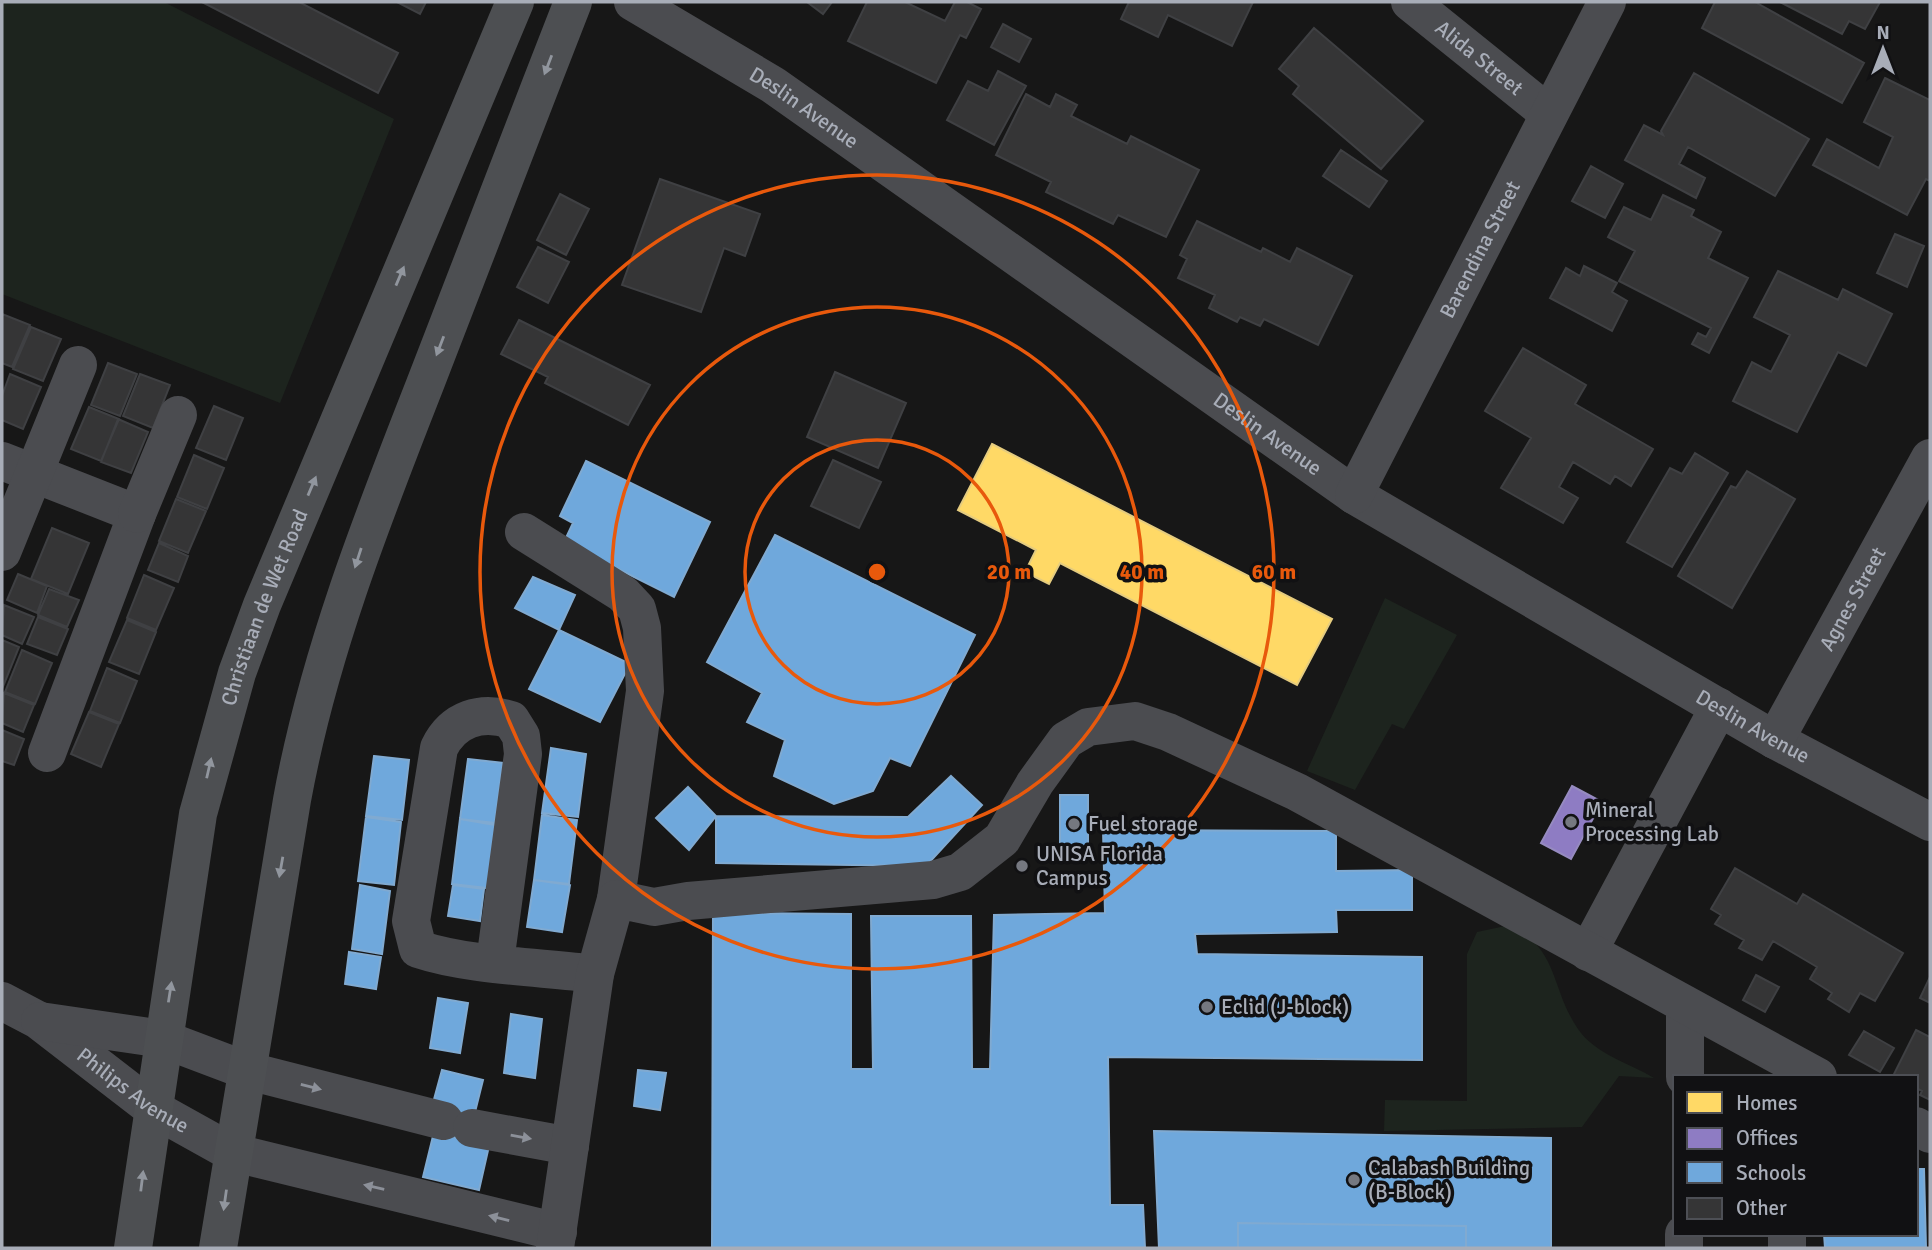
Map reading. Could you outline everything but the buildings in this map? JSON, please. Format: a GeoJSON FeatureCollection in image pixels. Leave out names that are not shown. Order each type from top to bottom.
{"type":"FeatureCollection","features":[{"type":"Feature","properties":{"kind":"main road","name":"Christiaan de Wet Road"},"geometry":{"type":"LineString","coordinates":[[133,1248],[198,814],[237,673],[262,606],[515,2]]}},
{"type":"Feature","properties":{"kind":"main road"},"geometry":{"type":"LineString","coordinates":[[218,1248],[231,1152],[304,734],[322,670],[364,542],[573,2]]}},
{"type":"Feature","properties":{"kind":"street","name":"Deslin Avenue"},"geometry":{"type":"LineString","coordinates":[[634,2],[773,85],[1353,495],[1775,740],[1930,822]]}},
{"type":"Feature","properties":{"kind":"street","name":"Alida Street"},"geometry":{"type":"LineString","coordinates":[[1410,2],[1549,114]]}},
{"type":"Feature","properties":{"kind":"street","name":"Barendina Street"},"geometry":{"type":"LineString","coordinates":[[1353,495],[1607,2]]}},
{"type":"Feature","properties":{"kind":"street"},"geometry":{"type":"LineString","coordinates":[[2,552],[17,467],[78,365]]}},
{"type":"Feature","properties":{"kind":"street"},"geometry":{"type":"LineString","coordinates":[[47,753],[178,415]]}},
{"type":"Feature","properties":{"kind":"street","name":"Agnes Street"},"geometry":{"type":"LineString","coordinates":[[1775,740],[1930,458]]}},
{"type":"Feature","properties":{"kind":"street"},"geometry":{"type":"LineString","coordinates":[[17,467],[138,514]]}},
{"type":"Feature","properties":{"kind":"street"},"geometry":{"type":"LineString","coordinates":[[524,532],[623,594],[637,609],[642,628],[645,691],[617,899],[595,974],[556,1240]]}},
{"type":"Feature","properties":{"kind":"street"},"geometry":{"type":"LineString","coordinates":[[1588,952],[1719,707]]}},
{"type":"Feature","properties":{"kind":"street"},"geometry":{"type":"LineString","coordinates":[[495,962],[523,754],[521,736],[511,720],[483,715],[455,726],[446,734],[439,748],[411,921],[418,948],[495,962],[595,974]]}},
{"type":"Feature","properties":{"kind":"street"},"geometry":{"type":"LineString","coordinates":[[617,899],[653,907],[702,900],[933,880],[960,872],[1002,839],[1035,783],[1066,740],[1088,727],[1135,721],[1168,732],[1297,792],[1685,1005],[1797,1071]]}},
{"type":"Feature","properties":{"kind":"street","name":"Philips Avenue"},"geometry":{"type":"LineString","coordinates":[[2,1001],[38,1020],[152,1108],[231,1152],[556,1240]]}},
{"type":"Feature","properties":{"kind":"street"},"geometry":{"type":"LineString","coordinates":[[1685,1005],[1685,1075]]}},
{"type":"Feature","properties":{"kind":"street","name":"Philips Avenue"},"geometry":{"type":"LineString","coordinates":[[38,1020],[163,1040],[245,1070],[458,1124],[570,1146]]}},
{"type":"Feature","properties":{"kind":"shaded area"},"geometry":{"type":"Polygon","coordinates":[[[2,2],[164,2],[394,119],[280,403],[2,294],[2,2]]]}},
{"type":"Feature","properties":{"kind":"shaded area"},"geometry":{"type":"Polygon","coordinates":[[[1385,598],[1457,635],[1404,729],[1392,724],[1355,790],[1307,771],[1385,598]]]}},
{"type":"Feature","properties":{"kind":"shaded area"},"geometry":{"type":"Polygon","coordinates":[[[1510,925],[1538,946],[1546,958],[1569,1014],[1585,1038],[1603,1052],[1654,1078],[1619,1076],[1582,1127],[1384,1131],[1385,1100],[1467,1101],[1467,954],[1477,932],[1510,925]]]}},
{"type":"Feature","properties":{"kind":"place","name":"Mineral Processing Lab"},"geometry":{"type":"Point","coordinates":[1571,822]}},
{"type":"Feature","properties":{"kind":"place","name":"Fuel storage"},"geometry":{"type":"Point","coordinates":[1074,824]}},
{"type":"Feature","properties":{"kind":"place","name":"UNISA Florida Campus"},"geometry":{"type":"Point","coordinates":[1022,866]}},
{"type":"Feature","properties":{"kind":"place","name":"Eclid (J-block)"},"geometry":{"type":"Point","coordinates":[1207,1007]}},
{"type":"Feature","properties":{"kind":"place","name":"Calabash Building (B-Block)"},"geometry":{"type":"Point","coordinates":[1354,1180]}}]}
